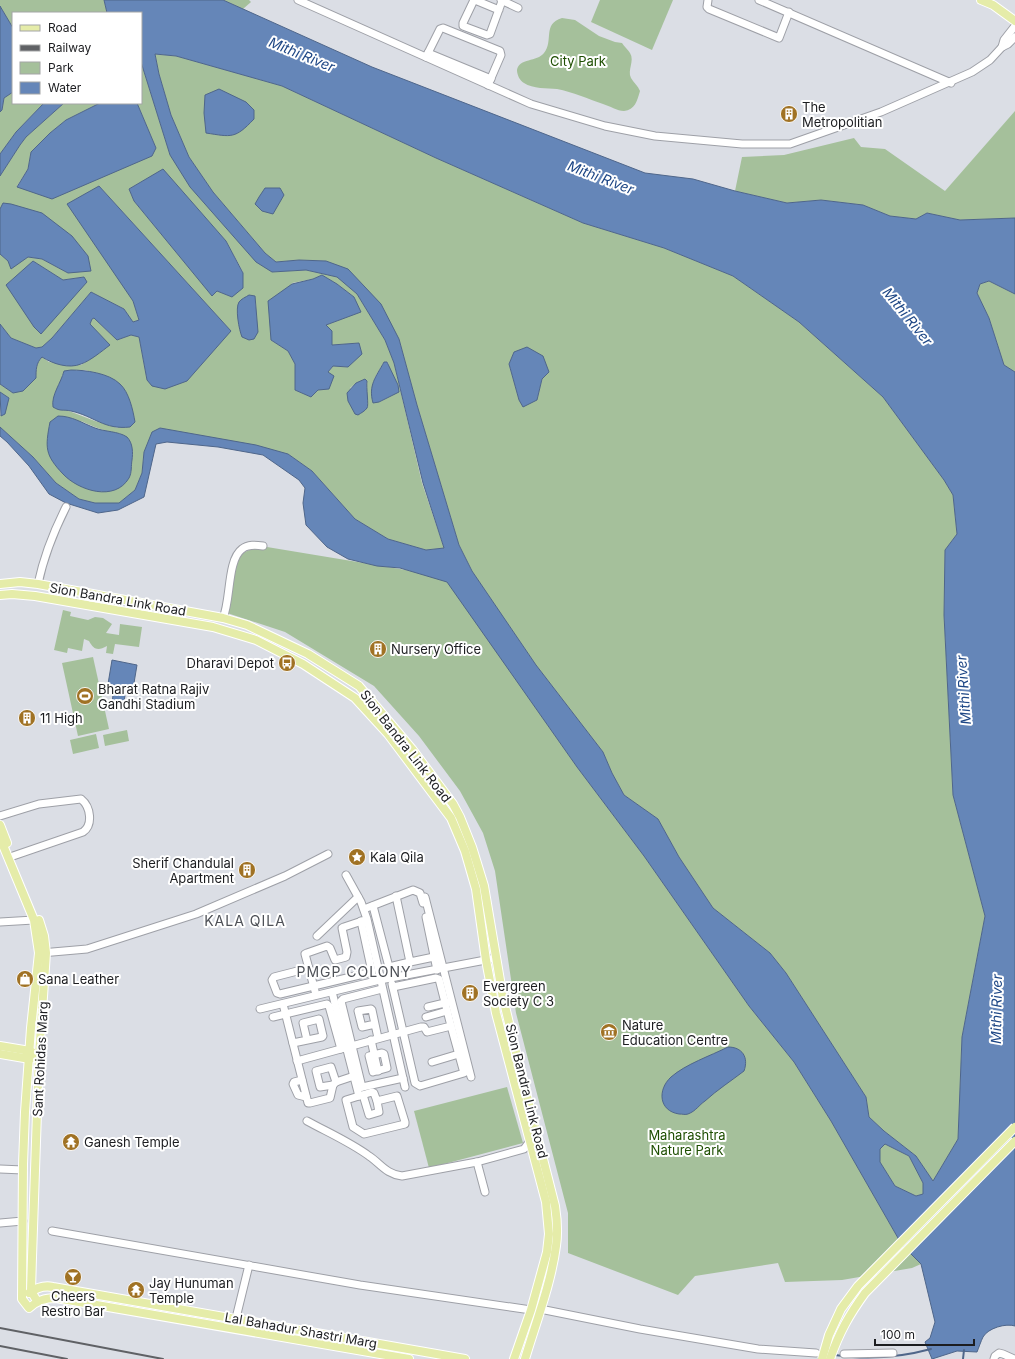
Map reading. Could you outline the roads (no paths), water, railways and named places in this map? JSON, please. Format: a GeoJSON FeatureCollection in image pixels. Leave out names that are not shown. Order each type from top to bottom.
{"type":"FeatureCollection","features":[{"type":"Feature","properties":{"kind":"main road"},"geometry":{"type":"LineString","coordinates":[[981,0],[993,5],[1015,21]]}},
{"type":"Feature","properties":{"kind":"main road","name":"Sion Bandra Link Road"},"geometry":{"type":"LineString","coordinates":[[0,584],[20,582],[38,584],[223,618],[247,625],[308,654],[359,686],[412,749],[453,804],[472,847],[484,886],[503,998],[534,1140],[555,1206],[557,1225],[556,1245],[551,1273],[524,1359]]}},
{"type":"Feature","properties":{"kind":"main road"},"geometry":{"type":"LineString","coordinates":[[90,605],[91,593]]}},
{"type":"Feature","properties":{"kind":"main road"},"geometry":{"type":"LineString","coordinates":[[0,595],[12,594],[34,596],[90,605],[213,627],[256,640],[303,664],[355,698],[388,734],[451,818],[465,852],[476,889],[486,960],[496,1013],[534,1140],[546,1202],[549,1234],[548,1252],[531,1310],[514,1359]]}},
{"type":"Feature","properties":{"kind":"main road"},"geometry":{"type":"LineString","coordinates":[[118,610],[120,599]]}},
{"type":"Feature","properties":{"kind":"main road","name":"Sant Rohidas Marg"},"geometry":{"type":"LineString","coordinates":[[0,825],[13,856],[43,953],[31,1028],[27,1079],[23,1170],[22,1299]]}},
{"type":"Feature","properties":{"kind":"main road","name":"Sant Rohidas Marg"},"geometry":{"type":"LineString","coordinates":[[0,838],[37,913],[44,936],[34,1180],[32,1291],[37,1301]]}},
{"type":"Feature","properties":{"kind":"main road"},"geometry":{"type":"LineString","coordinates":[[0,1046],[30,1055]]}},
{"type":"Feature","properties":{"kind":"main road"},"geometry":{"type":"LineString","coordinates":[[0,1054],[39,1055]]}},
{"type":"Feature","properties":{"kind":"main road"},"geometry":{"type":"LineString","coordinates":[[822,1359],[829,1335],[841,1309],[858,1286],[1015,1127]]}},
{"type":"Feature","properties":{"kind":"main road"},"geometry":{"type":"LineString","coordinates":[[24,1131],[36,1132]]}},
{"type":"Feature","properties":{"kind":"main road"},"geometry":{"type":"LineString","coordinates":[[830,1359],[836,1340],[850,1313],[865,1292],[1015,1141]]}},
{"type":"Feature","properties":{"kind":"main road"},"geometry":{"type":"LineString","coordinates":[[23,1180],[34,1180]]}},
{"type":"Feature","properties":{"kind":"main road","name":"Lal Bahadur Shastri Marg"},"geometry":{"type":"LineString","coordinates":[[22,1299],[32,1291],[47,1286],[466,1359]]}},
{"type":"Feature","properties":{"kind":"main road","name":"Lal Bahadur Shastri Marg"},"geometry":{"type":"LineString","coordinates":[[37,1301],[56,1298],[409,1359]]}},
{"type":"Feature","properties":{"kind":"main road"},"geometry":{"type":"LineString","coordinates":[[22,1299],[29,1308],[37,1301]]}},
{"type":"Feature","properties":{"kind":"main road"},"geometry":{"type":"LineString","coordinates":[[264,1333],[266,1324]]}},
{"type":"Feature","properties":{"kind":"street"},"geometry":{"type":"LineString","coordinates":[[298,0],[489,82],[531,104],[605,126],[655,136],[742,144],[790,144],[876,114],[951,83],[972,72],[990,60],[1002,47],[1008,44],[1015,37]]}},
{"type":"Feature","properties":{"kind":"street"},"geometry":{"type":"LineString","coordinates":[[499,10],[475,0],[466,16],[463,26],[488,35],[490,34],[499,10],[501,0],[518,8]]}},
{"type":"Feature","properties":{"kind":"street"},"geometry":{"type":"LineString","coordinates":[[708,0],[707,7],[709,9],[779,38],[789,12]]}},
{"type":"Feature","properties":{"kind":"street"},"geometry":{"type":"LineString","coordinates":[[759,0],[951,83]]}},
{"type":"Feature","properties":{"kind":"street"},"geometry":{"type":"LineString","coordinates":[[1002,47],[1004,40],[1015,26]]}},
{"type":"Feature","properties":{"kind":"street"},"geometry":{"type":"LineString","coordinates":[[427,55],[440,30],[443,28],[500,51],[501,55],[489,82]]}},
{"type":"Feature","properties":{"kind":"street"},"geometry":{"type":"LineString","coordinates":[[38,584],[44,556],[49,542],[66,507]]}},
{"type":"Feature","properties":{"kind":"street"},"geometry":{"type":"LineString","coordinates":[[223,618],[226,610],[233,563],[237,554],[247,546],[263,546]]}},
{"type":"Feature","properties":{"kind":"street"},"geometry":{"type":"LineString","coordinates":[[0,816],[39,804],[81,799],[86,804],[90,817],[90,824],[83,832],[13,856]]}},
{"type":"Feature","properties":{"kind":"street"},"geometry":{"type":"LineString","coordinates":[[43,953],[87,949],[196,914],[285,876],[328,854]]}},
{"type":"Feature","properties":{"kind":"street"},"geometry":{"type":"LineString","coordinates":[[309,968],[274,977],[272,980],[276,992],[279,994],[314,987],[372,972],[364,920],[364,910],[346,875]]}},
{"type":"Feature","properties":{"kind":"street"},"geometry":{"type":"LineString","coordinates":[[364,910],[413,890],[420,893],[434,957],[440,969]]}},
{"type":"Feature","properties":{"kind":"street"},"geometry":{"type":"LineString","coordinates":[[396,896],[410,962]]}},
{"type":"Feature","properties":{"kind":"street"},"geometry":{"type":"LineString","coordinates":[[317,936],[358,897]]}},
{"type":"Feature","properties":{"kind":"street"},"geometry":{"type":"LineString","coordinates":[[391,978],[415,1083],[417,1086],[463,1074],[462,1053],[440,969],[425,897]]}},
{"type":"Feature","properties":{"kind":"street"},"geometry":{"type":"LineString","coordinates":[[373,906],[389,967],[434,957]]}},
{"type":"Feature","properties":{"kind":"street"},"geometry":{"type":"LineString","coordinates":[[0,922],[34,920]]}},
{"type":"Feature","properties":{"kind":"street"},"geometry":{"type":"LineString","coordinates":[[317,996],[306,954],[329,946],[335,960],[346,957],[347,952],[342,928],[364,920]]}},
{"type":"Feature","properties":{"kind":"street"},"geometry":{"type":"LineString","coordinates":[[364,920],[405,1086]]}},
{"type":"Feature","properties":{"kind":"street"},"geometry":{"type":"LineString","coordinates":[[260,1009],[380,980],[496,958]]}},
{"type":"Feature","properties":{"kind":"street"},"geometry":{"type":"LineString","coordinates":[[393,987],[438,978],[448,1002],[447,1011],[451,1026],[471,1077]]}},
{"type":"Feature","properties":{"kind":"street"},"geometry":{"type":"LineString","coordinates":[[337,1012],[342,999],[382,989]]}},
{"type":"Feature","properties":{"kind":"street"},"geometry":{"type":"LineString","coordinates":[[332,992],[346,1047],[352,1058],[360,1092]]}},
{"type":"Feature","properties":{"kind":"street"},"geometry":{"type":"LineString","coordinates":[[428,1006],[448,1002]]}},
{"type":"Feature","properties":{"kind":"street"},"geometry":{"type":"LineString","coordinates":[[283,1004],[308,1103],[327,1099],[331,1095],[334,1084],[354,1076]]}},
{"type":"Feature","properties":{"kind":"street"},"geometry":{"type":"LineString","coordinates":[[273,1017],[326,1004],[337,1012]]}},
{"type":"Feature","properties":{"kind":"street"},"geometry":{"type":"LineString","coordinates":[[426,1016],[447,1011]]}},
{"type":"Feature","properties":{"kind":"street"},"geometry":{"type":"LineString","coordinates":[[375,1024],[378,1038]]}},
{"type":"Feature","properties":{"kind":"street"},"geometry":{"type":"LineString","coordinates":[[297,1061],[421,1027],[424,1027],[427,1032],[451,1026]]}},
{"type":"Feature","properties":{"kind":"street"},"geometry":{"type":"LineString","coordinates":[[293,1043],[307,1040]]}},
{"type":"Feature","properties":{"kind":"street"},"geometry":{"type":"LineString","coordinates":[[370,1040],[378,1071]]}},
{"type":"Feature","properties":{"kind":"street"},"geometry":{"type":"LineString","coordinates":[[432,1062],[462,1053]]}},
{"type":"Feature","properties":{"kind":"street"},"geometry":{"type":"LineString","coordinates":[[352,1058],[354,1076],[360,1092],[369,1115],[380,1112],[373,1092],[360,1092]]}},
{"type":"Feature","properties":{"kind":"street"},"geometry":{"type":"LineString","coordinates":[[376,1100],[395,1095],[397,1096],[405,1124],[402,1126],[362,1134],[352,1126],[346,1102],[347,1099],[360,1092],[403,1078]]}},
{"type":"Feature","properties":{"kind":"street"},"geometry":{"type":"LineString","coordinates":[[307,1121],[370,1156],[394,1175],[402,1176],[477,1162],[524,1149],[534,1140]]}},
{"type":"Feature","properties":{"kind":"street"},"geometry":{"type":"LineString","coordinates":[[477,1162],[485,1192]]}},
{"type":"Feature","properties":{"kind":"street"},"geometry":{"type":"LineString","coordinates":[[0,1169],[23,1170]]}},
{"type":"Feature","properties":{"kind":"street"},"geometry":{"type":"LineString","coordinates":[[0,1223],[23,1221]]}},
{"type":"Feature","properties":{"kind":"street"},"geometry":{"type":"LineString","coordinates":[[52,1231],[360,1285],[531,1310]]}},
{"type":"Feature","properties":{"kind":"street"},"geometry":{"type":"LineString","coordinates":[[236,1318],[249,1265]]}},
{"type":"Feature","properties":{"kind":"street"},"geometry":{"type":"LineString","coordinates":[[540,1309],[640,1329],[758,1349],[816,1353]]}},
{"type":"Feature","properties":{"kind":"street"},"geometry":{"type":"LineString","coordinates":[[844,1354],[893,1353]]}},
{"type":"Feature","properties":{"kind":"street"},"geometry":{"type":"LineString","coordinates":[[994,1359],[999,1353],[1014,1359]]}},
{"type":"Feature","properties":{"kind":"water","name":"Mithi River"},"geometry":{"type":"Polygon","coordinates":[[[104,0],[223,0],[372,67],[645,173],[693,179],[735,191],[787,203],[821,200],[863,205],[890,216],[916,219],[927,213],[960,220],[1015,218],[1015,294],[989,281],[980,284],[977,293],[989,318],[1004,365],[1015,372],[1015,1326],[1007,1325],[989,1331],[983,1337],[977,1352],[957,1351],[932,1359],[925,1342],[930,1338],[935,1322],[921,1264],[902,1245],[831,1121],[794,1062],[749,1006],[644,856],[577,767],[447,582],[400,568],[377,566],[348,559],[327,547],[306,525],[303,503],[305,488],[299,480],[263,455],[218,447],[167,442],[156,444],[144,497],[118,510],[98,513],[66,503],[49,494],[29,466],[0,436],[0,427],[33,457],[56,483],[79,499],[95,503],[119,503],[135,490],[142,473],[144,452],[152,432],[160,428],[256,445],[288,454],[312,471],[355,519],[388,539],[426,550],[444,548],[423,483],[394,363],[385,340],[357,294],[337,277],[306,270],[272,272],[256,262],[190,187],[170,155],[142,65],[142,12],[107,12],[104,0]],[[155,54],[159,74],[171,115],[189,157],[213,192],[265,253],[276,262],[299,260],[326,261],[348,269],[381,304],[399,339],[459,545],[472,571],[536,665],[603,752],[624,795],[658,819],[679,857],[713,908],[770,953],[786,973],[866,1097],[869,1117],[916,1156],[933,1181],[958,1139],[962,1037],[985,916],[953,795],[944,615],[945,550],[957,534],[953,495],[944,480],[883,397],[799,322],[733,276],[664,248],[583,223],[436,158],[282,86],[176,56],[155,54]],[[885,1144],[880,1149],[880,1162],[895,1186],[916,1196],[923,1194],[923,1183],[909,1156],[885,1144]]]}},
{"type":"Feature","properties":{"kind":"water"},"geometry":{"type":"Polygon","coordinates":[[[0,6],[12,26],[12,93],[4,98],[2,110],[0,112],[0,6]]]}},
{"type":"Feature","properties":{"kind":"water"},"geometry":{"type":"Polygon","coordinates":[[[219,89],[246,102],[254,110],[254,119],[248,126],[233,135],[228,136],[206,133],[204,113],[205,95],[219,89]]]}},
{"type":"Feature","properties":{"kind":"water"},"geometry":{"type":"Polygon","coordinates":[[[43,104],[63,104],[26,137],[0,176],[0,154],[16,132],[43,104]]]}},
{"type":"Feature","properties":{"kind":"water"},"geometry":{"type":"Polygon","coordinates":[[[98,104],[137,104],[156,148],[152,156],[52,199],[17,187],[28,169],[31,152],[50,133],[66,120],[98,104]]]}},
{"type":"Feature","properties":{"kind":"water"},"geometry":{"type":"Polygon","coordinates":[[[163,169],[226,241],[243,273],[243,288],[232,297],[217,291],[212,296],[134,201],[129,189],[163,169]]]}},
{"type":"Feature","properties":{"kind":"water"},"geometry":{"type":"Polygon","coordinates":[[[99,186],[231,331],[187,381],[165,389],[152,386],[147,380],[139,337],[131,335],[117,340],[94,318],[90,324],[110,345],[88,361],[71,366],[51,362],[42,357],[37,364],[36,378],[23,391],[13,393],[0,384],[0,324],[11,338],[36,348],[42,347],[52,338],[91,292],[124,309],[133,322],[139,320],[133,301],[67,204],[99,186]]]}},
{"type":"Feature","properties":{"kind":"water"},"geometry":{"type":"Polygon","coordinates":[[[265,188],[280,188],[284,195],[273,214],[262,211],[255,204],[265,188]]]}},
{"type":"Feature","properties":{"kind":"water"},"geometry":{"type":"Polygon","coordinates":[[[3,203],[42,213],[72,236],[88,256],[91,271],[68,273],[42,259],[28,257],[11,269],[8,261],[0,254],[0,209],[3,203]]]}},
{"type":"Feature","properties":{"kind":"water"},"geometry":{"type":"Polygon","coordinates":[[[33,261],[63,280],[84,277],[87,282],[41,334],[34,327],[6,285],[33,261]]]}},
{"type":"Feature","properties":{"kind":"water"},"geometry":{"type":"Polygon","coordinates":[[[322,275],[354,297],[361,312],[326,325],[332,331],[332,345],[359,343],[362,354],[348,367],[333,366],[328,372],[334,376],[329,389],[318,390],[311,397],[295,390],[295,364],[288,351],[271,340],[268,301],[292,284],[313,279],[322,275]]]}},
{"type":"Feature","properties":{"kind":"water"},"geometry":{"type":"Polygon","coordinates":[[[249,295],[255,296],[258,332],[254,339],[249,340],[242,337],[237,309],[239,302],[249,295]]]}},
{"type":"Feature","properties":{"kind":"water"},"geometry":{"type":"Polygon","coordinates":[[[527,347],[543,356],[549,372],[542,379],[537,400],[523,407],[519,400],[509,364],[514,352],[527,347]]]}},
{"type":"Feature","properties":{"kind":"water"},"geometry":{"type":"Polygon","coordinates":[[[384,362],[387,362],[398,385],[399,392],[379,402],[373,403],[371,391],[372,386],[384,362]]]}},
{"type":"Feature","properties":{"kind":"water"},"geometry":{"type":"Polygon","coordinates":[[[71,370],[90,372],[110,377],[120,384],[128,396],[135,422],[130,427],[106,425],[79,413],[53,407],[53,398],[64,371],[71,370]]]}},
{"type":"Feature","properties":{"kind":"water"},"geometry":{"type":"Polygon","coordinates":[[[365,379],[367,381],[368,407],[358,415],[355,414],[348,401],[347,393],[356,383],[365,379]]]}},
{"type":"Feature","properties":{"kind":"water"},"geometry":{"type":"Polygon","coordinates":[[[0,392],[9,398],[5,414],[1,416],[0,392]]]}},
{"type":"Feature","properties":{"kind":"water"},"geometry":{"type":"Polygon","coordinates":[[[58,416],[72,418],[95,428],[120,434],[129,439],[132,451],[131,471],[129,478],[123,485],[115,490],[106,492],[97,491],[78,485],[63,474],[53,462],[47,445],[50,422],[58,416]]]}},
{"type":"Feature","properties":{"kind":"water"},"geometry":{"type":"Polygon","coordinates":[[[112,660],[137,665],[133,689],[108,684],[112,660]]]}},
{"type":"Feature","properties":{"kind":"water"},"geometry":{"type":"Polygon","coordinates":[[[116,693],[124,694],[123,705],[112,704],[113,695],[116,693]]]}},
{"type":"Feature","properties":{"kind":"water"},"geometry":{"type":"Polygon","coordinates":[[[728,1047],[733,1047],[741,1051],[745,1057],[746,1061],[744,1071],[714,1093],[691,1113],[679,1114],[667,1109],[662,1099],[662,1094],[671,1077],[691,1064],[728,1047]]]}},
{"type":"Feature","properties":{"kind":"waterway"},"geometry":{"type":"LineString","coordinates":[[852,1357],[872,1358],[892,1356],[931,1349]]}},
{"type":"Feature","properties":{"kind":"waterway"},"geometry":{"type":"LineString","coordinates":[[963,1359],[964,1350]]}},
{"type":"Feature","properties":{"kind":"waterway"},"geometry":{"type":"LineString","coordinates":[[834,1355],[844,1356]]}},
{"type":"Feature","properties":{"kind":"railway"},"geometry":{"type":"LineString","coordinates":[[0,1328],[163,1359]]}},
{"type":"Feature","properties":{"kind":"railway"},"geometry":{"type":"LineString","coordinates":[[0,1346],[67,1359]]}},
{"type":"Feature","properties":{"kind":"place","name":"The Metropolitian"},"geometry":{"type":"Point","coordinates":[789,114]}},
{"type":"Feature","properties":{"kind":"place","name":"Nursery Office"},"geometry":{"type":"Point","coordinates":[378,649]}},
{"type":"Feature","properties":{"kind":"place","name":"Dharavi Depot"},"geometry":{"type":"Point","coordinates":[287,663]}},
{"type":"Feature","properties":{"kind":"place","name":"Bharat Ratna Rajiv Gandhi Stadium"},"geometry":{"type":"Point","coordinates":[85,696]}},
{"type":"Feature","properties":{"kind":"place","name":"11 High"},"geometry":{"type":"Point","coordinates":[27,718]}},
{"type":"Feature","properties":{"kind":"place","name":"Kala Qila"},"geometry":{"type":"Point","coordinates":[357,857]}},
{"type":"Feature","properties":{"kind":"place","name":"Sherif Chandulal Apartment"},"geometry":{"type":"Point","coordinates":[247,870]}},
{"type":"Feature","properties":{"kind":"place","name":"Sana Leather"},"geometry":{"type":"Point","coordinates":[25,979]}},
{"type":"Feature","properties":{"kind":"place","name":"Evergreen Society C 3"},"geometry":{"type":"Point","coordinates":[470,993]}},
{"type":"Feature","properties":{"kind":"place","name":"Nature Education Centre"},"geometry":{"type":"Point","coordinates":[609,1032]}},
{"type":"Feature","properties":{"kind":"place","name":"Ganesh Temple"},"geometry":{"type":"Point","coordinates":[71,1142]}},
{"type":"Feature","properties":{"kind":"place","name":"Cheers Restro Bar"},"geometry":{"type":"Point","coordinates":[73,1277]}},
{"type":"Feature","properties":{"kind":"place","name":"Jay Hunuman Temple"},"geometry":{"type":"Point","coordinates":[136,1290]}},
{"type":"Feature","properties":{"kind":"district","name":"KALA QILA"},"geometry":{"type":"Point","coordinates":[245,920]}},
{"type":"Feature","properties":{"kind":"district","name":"PMGP COLONY"},"geometry":{"type":"Point","coordinates":[354,971]}},
{"type":"Feature","properties":{"kind":"park label","name":"City Park"},"geometry":{"type":"Point","coordinates":[578,61]}},
{"type":"Feature","properties":{"kind":"park label","name":"Maharashtra Nature Park"},"geometry":{"type":"Point","coordinates":[687,1142]}}]}
